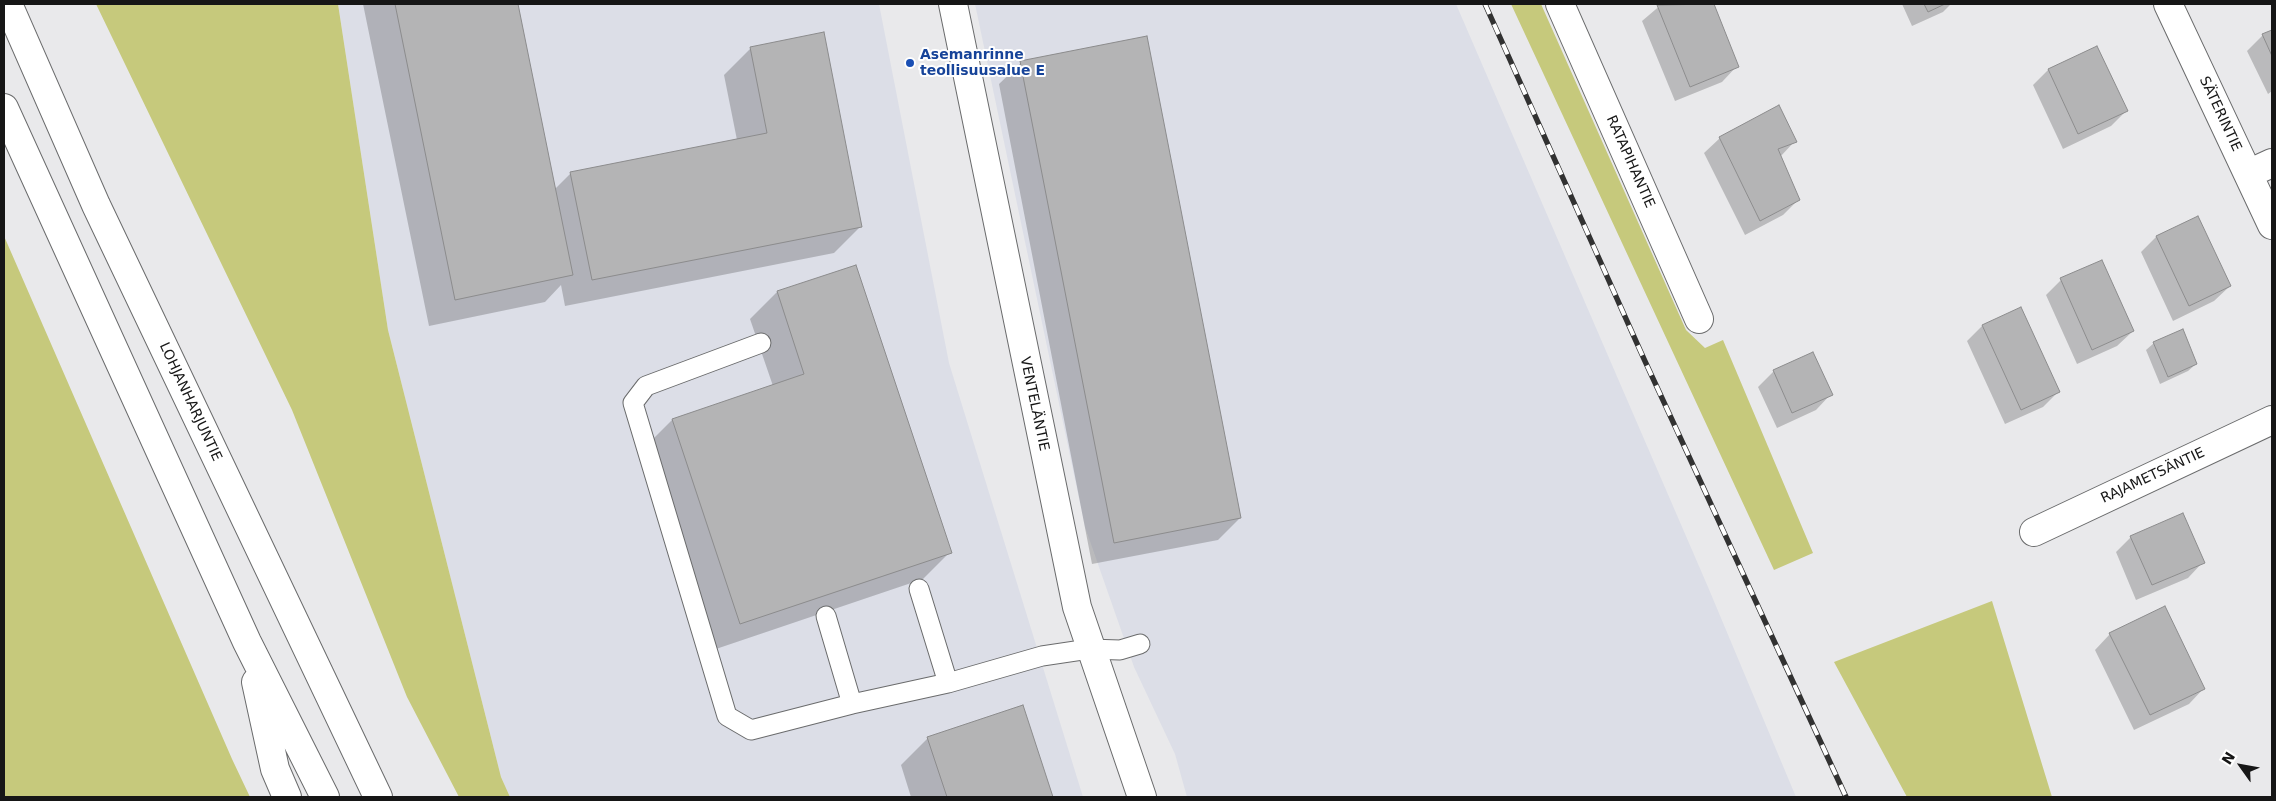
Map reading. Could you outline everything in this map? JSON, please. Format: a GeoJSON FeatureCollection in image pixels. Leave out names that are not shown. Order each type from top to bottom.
{"type":"FeatureCollection","features":[{"type":"Feature","properties":{"kind":"main road","name":"LOHJANHARJUNTIE"},"geometry":{"type":"LineString","coordinates":[[8,4],[96,204],[378,797]]}},
{"type":"Feature","properties":{"kind":"main road","name":"VENTELÄNTIE"},"geometry":{"type":"LineString","coordinates":[[953,4],[1075,598],[1090,648],[1142,797]]}},
{"type":"Feature","properties":{"kind":"main road","name":"RATAPIHANTIE"},"geometry":{"type":"LineString","coordinates":[[1560,4],[1699,319]]}},
{"type":"Feature","properties":{"kind":"main road","name":"SÄTERINTIE"},"geometry":{"type":"LineString","coordinates":[[2168,4],[2272,225]]}},
{"type":"Feature","properties":{"kind":"main road"},"geometry":{"type":"LineString","coordinates":[[4,108],[247,642],[325,797]]}},
{"type":"Feature","properties":{"kind":"main road"},"geometry":{"type":"LineString","coordinates":[[2248,174],[2272,163]]}},
{"type":"Feature","properties":{"kind":"main road","name":"RAJAMETSÄNTIE"},"geometry":{"type":"LineString","coordinates":[[2034,532],[2272,420]]}},
{"type":"Feature","properties":{"kind":"main road"},"geometry":{"type":"LineString","coordinates":[[247,642],[275,769],[287,797]]}},
{"type":"Feature","properties":{"kind":"lane"},"geometry":{"type":"LineString","coordinates":[[761,343],[646,386],[633,403],[727,716],[751,730],[948,682],[1042,656],[1090,648],[1120,650],[1140,644]]}},
{"type":"Feature","properties":{"kind":"lane"},"geometry":{"type":"LineString","coordinates":[[919,589],[948,682]]}},
{"type":"Feature","properties":{"kind":"lane"},"geometry":{"type":"LineString","coordinates":[[826,616],[852,704]]}},
{"type":"Feature","properties":{"kind":"shaded area"},"geometry":{"type":"Polygon","coordinates":[[[338,4],[879,4],[949,363],[1083,797],[510,797],[501,777],[388,330],[338,4]]]}},
{"type":"Feature","properties":{"kind":"shaded area"},"geometry":{"type":"Polygon","coordinates":[[[975,4],[1456,4],[1708,587],[1796,797],[1187,797],[1175,754],[1134,667],[1085,527],[975,4]]]}},
{"type":"Feature","properties":{"kind":"green space"},"geometry":{"type":"Polygon","coordinates":[[[96,4],[338,4],[388,330],[501,777],[510,797],[459,797],[407,697],[292,410],[96,4]]]}},
{"type":"Feature","properties":{"kind":"green space"},"geometry":{"type":"Polygon","coordinates":[[[1511,4],[1541,4],[1686,330],[1705,348],[1723,340],[1813,553],[1774,570],[1511,4]]]}},
{"type":"Feature","properties":{"kind":"green space"},"geometry":{"type":"Polygon","coordinates":[[[4,236],[232,759],[250,797],[4,797],[4,236]]]}},
{"type":"Feature","properties":{"kind":"green space"},"geometry":{"type":"Polygon","coordinates":[[[1992,601],[2052,797],[1907,797],[1834,662],[1992,601]]]}},
{"type":"Feature","properties":{"kind":"building"},"geometry":{"type":"Polygon","coordinates":[[[395,4],[518,4],[573,275],[455,300],[395,4]]]}},
{"type":"Feature","properties":{"kind":"building"},"geometry":{"type":"Polygon","coordinates":[[[1714,4],[1739,67],[1690,87],[1657,5],[1714,4]]]}},
{"type":"Feature","properties":{"kind":"building"},"geometry":{"type":"Polygon","coordinates":[[[1924,4],[1945,4],[1928,12],[1924,4]]]}},
{"type":"Feature","properties":{"kind":"building"},"geometry":{"type":"Polygon","coordinates":[[[2272,30],[2272,56],[2262,34],[2272,30]]]}},
{"type":"Feature","properties":{"kind":"building"},"geometry":{"type":"Polygon","coordinates":[[[824,32],[862,227],[592,280],[570,172],[767,133],[750,47],[824,32]]]}},
{"type":"Feature","properties":{"kind":"building"},"geometry":{"type":"Polygon","coordinates":[[[1147,36],[1241,518],[1114,543],[1020,61],[1147,36]]]}},
{"type":"Feature","properties":{"kind":"building"},"geometry":{"type":"Polygon","coordinates":[[[2097,46],[2128,111],[2078,134],[2048,69],[2097,46]]]}},
{"type":"Feature","properties":{"kind":"building"},"geometry":{"type":"Polygon","coordinates":[[[1779,105],[1797,142],[1778,149],[1800,200],[1760,221],[1719,137],[1779,105]]]}},
{"type":"Feature","properties":{"kind":"building"},"geometry":{"type":"Polygon","coordinates":[[[2198,216],[2231,286],[2189,306],[2156,236],[2198,216]]]}},
{"type":"Feature","properties":{"kind":"building"},"geometry":{"type":"Polygon","coordinates":[[[2102,260],[2134,331],[2092,350],[2060,278],[2102,260]]]}},
{"type":"Feature","properties":{"kind":"building"},"geometry":{"type":"Polygon","coordinates":[[[856,265],[952,553],[740,624],[672,419],[804,374],[777,291],[856,265]]]}},
{"type":"Feature","properties":{"kind":"building"},"geometry":{"type":"Polygon","coordinates":[[[2021,307],[2060,392],[2021,410],[1982,325],[2021,307]]]}},
{"type":"Feature","properties":{"kind":"building"},"geometry":{"type":"Polygon","coordinates":[[[2183,329],[2197,364],[2168,377],[2153,342],[2183,329]]]}},
{"type":"Feature","properties":{"kind":"building"},"geometry":{"type":"Polygon","coordinates":[[[1813,352],[1833,395],[1792,413],[1773,370],[1813,352]]]}},
{"type":"Feature","properties":{"kind":"building"},"geometry":{"type":"Polygon","coordinates":[[[2183,513],[2205,563],[2152,585],[2130,536],[2183,513]]]}},
{"type":"Feature","properties":{"kind":"building"},"geometry":{"type":"Polygon","coordinates":[[[2165,606],[2205,689],[2150,715],[2109,633],[2165,606]]]}},
{"type":"Feature","properties":{"kind":"building"},"geometry":{"type":"Polygon","coordinates":[[[1023,705],[1053,797],[947,797],[927,737],[1023,705]]]}},
{"type":"Feature","properties":{"kind":"railway"},"geometry":{"type":"LineString","coordinates":[[1485,4],[1644,359],[1846,797]]}},
{"type":"Feature","properties":{"kind":"place","name":"Asemanrinne teollisuusalue E"},"geometry":{"type":"Point","coordinates":[910,63]}}]}
